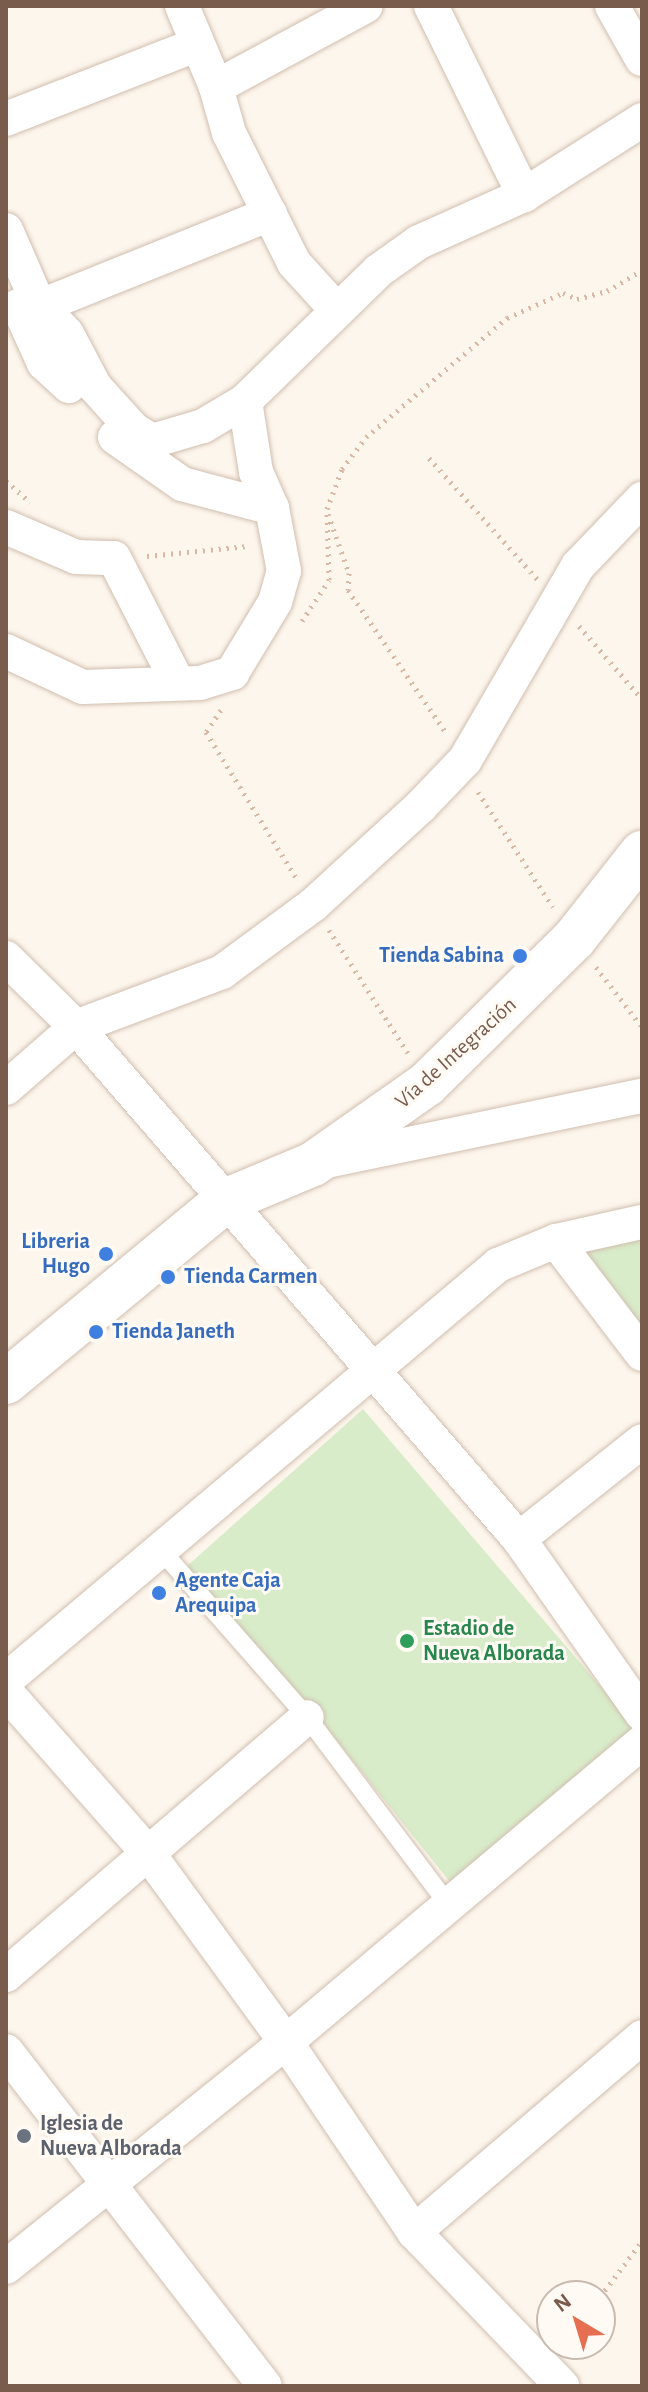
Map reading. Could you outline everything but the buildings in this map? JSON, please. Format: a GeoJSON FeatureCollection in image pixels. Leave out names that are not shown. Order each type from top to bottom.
{"type":"FeatureCollection","features":[{"type":"Feature","properties":{"kind":"main road","name":"Vía de Integración"},"geometry":{"type":"LineString","coordinates":[[6,1382],[225,1201],[313,1164],[427,1084],[574,939],[642,853]]}},
{"type":"Feature","properties":{"kind":"street"},"geometry":{"type":"LineString","coordinates":[[182,6],[216,87],[229,133],[294,263],[335,308]]}},
{"type":"Feature","properties":{"kind":"street"},"geometry":{"type":"LineString","coordinates":[[216,87],[366,6]]}},
{"type":"Feature","properties":{"kind":"street"},"geometry":{"type":"LineString","coordinates":[[431,6],[524,195]]}},
{"type":"Feature","properties":{"kind":"street"},"geometry":{"type":"LineString","coordinates":[[612,6],[642,59]]}},
{"type":"Feature","properties":{"kind":"street"},"geometry":{"type":"LineString","coordinates":[[6,119],[196,45]]}},
{"type":"Feature","properties":{"kind":"street"},"geometry":{"type":"LineString","coordinates":[[41,306],[67,334],[95,387],[115,411],[152,441],[203,426],[245,401],[335,308],[419,242],[524,195],[642,120]]}},
{"type":"Feature","properties":{"kind":"street"},"geometry":{"type":"LineString","coordinates":[[41,306],[270,214]]}},
{"type":"Feature","properties":{"kind":"street"},"geometry":{"type":"LineString","coordinates":[[6,230],[41,306],[69,386]]}},
{"type":"Feature","properties":{"kind":"street"},"geometry":{"type":"LineString","coordinates":[[6,281],[44,363],[128,450],[182,484],[272,508]]}},
{"type":"Feature","properties":{"kind":"street"},"geometry":{"type":"LineString","coordinates":[[6,651],[83,687],[200,683],[232,673],[275,602],[284,571],[272,508],[256,472],[245,401]]}},
{"type":"Feature","properties":{"kind":"street"},"geometry":{"type":"LineString","coordinates":[[6,1088],[76,1027],[222,972],[313,905],[421,806],[465,760],[578,566],[642,499]]}},
{"type":"Feature","properties":{"kind":"street"},"geometry":{"type":"LineString","coordinates":[[6,527],[76,557],[114,558],[178,683]]}},
{"type":"Feature","properties":{"kind":"street"},"geometry":{"type":"LineString","coordinates":[[6,958],[76,1027],[519,1539],[642,1714]]}},
{"type":"Feature","properties":{"kind":"street"},"geometry":{"type":"LineString","coordinates":[[313,1164],[642,1096]]}},
{"type":"Feature","properties":{"kind":"street"},"geometry":{"type":"LineString","coordinates":[[6,1680],[372,1367],[498,1265],[556,1241],[642,1222]]}},
{"type":"Feature","properties":{"kind":"street"},"geometry":{"type":"LineString","coordinates":[[556,1241],[642,1354]]}},
{"type":"Feature","properties":{"kind":"street"},"geometry":{"type":"LineString","coordinates":[[519,1539],[642,1441]]}},
{"type":"Feature","properties":{"kind":"street"},"geometry":{"type":"LineString","coordinates":[[6,1692],[148,1853],[286,2042],[414,2232],[562,2386]]}},
{"type":"Feature","properties":{"kind":"street"},"geometry":{"type":"LineString","coordinates":[[6,1975],[307,1717]]}},
{"type":"Feature","properties":{"kind":"street"},"geometry":{"type":"LineString","coordinates":[[6,2267],[110,2180],[286,2042],[642,1742]]}},
{"type":"Feature","properties":{"kind":"street"},"geometry":{"type":"LineString","coordinates":[[414,2232],[642,2037]]}},
{"type":"Feature","properties":{"kind":"street"},"geometry":{"type":"LineString","coordinates":[[6,2051],[110,2180],[247,2380]]}},
{"type":"Feature","properties":{"kind":"lane"},"geometry":{"type":"LineString","coordinates":[[160,1549],[307,1717],[448,1904]]}},
{"type":"Feature","properties":{"kind":"path"},"geometry":{"type":"LineString","coordinates":[[293,631],[329,580],[327,509],[342,469],[366,437],[507,318],[563,293],[577,299],[607,291],[642,270]]}},
{"type":"Feature","properties":{"kind":"path"},"geometry":{"type":"LineString","coordinates":[[6,481],[30,502]]}},
{"type":"Feature","properties":{"kind":"path"},"geometry":{"type":"LineString","coordinates":[[327,509],[349,573],[348,590]]}},
{"type":"Feature","properties":{"kind":"path"},"geometry":{"type":"LineString","coordinates":[[114,558],[279,543]]}},
{"type":"Feature","properties":{"kind":"path"},"geometry":{"type":"LineString","coordinates":[[574,939],[642,1027]]}},
{"type":"Feature","properties":{"kind":"path"},"geometry":{"type":"LineString","coordinates":[[613,2280],[642,2241]]}},
{"type":"Feature","properties":{"kind":"green space"},"geometry":{"type":"Polygon","coordinates":[[[642,1235],[642,1332],[580,1247],[642,1235]]]}},
{"type":"Feature","properties":{"kind":"green space","name":"Estadio de Nueva Alborada"},"geometry":{"type":"Polygon","coordinates":[[[363,1409],[636,1728],[450,1882],[317,1716],[186,1567],[363,1409]]]}},
{"type":"Feature","properties":{"kind":"place","name":"Tienda Sabina"},"geometry":{"type":"Point","coordinates":[520,956]}},
{"type":"Feature","properties":{"kind":"place","name":"Libreria Hugo"},"geometry":{"type":"Point","coordinates":[106,1254]}},
{"type":"Feature","properties":{"kind":"place","name":"Tienda Carmen"},"geometry":{"type":"Point","coordinates":[168,1277]}},
{"type":"Feature","properties":{"kind":"place","name":"Tienda Janeth"},"geometry":{"type":"Point","coordinates":[96,1332]}},
{"type":"Feature","properties":{"kind":"place","name":"Agente Caja Arequipa"},"geometry":{"type":"Point","coordinates":[159,1593]}},
{"type":"Feature","properties":{"kind":"place","name":"Estadio de Nueva Alborada"},"geometry":{"type":"Point","coordinates":[407,1641]}},
{"type":"Feature","properties":{"kind":"place","name":"Iglesia de Nueva Alborada"},"geometry":{"type":"Point","coordinates":[24,2136]}}]}
